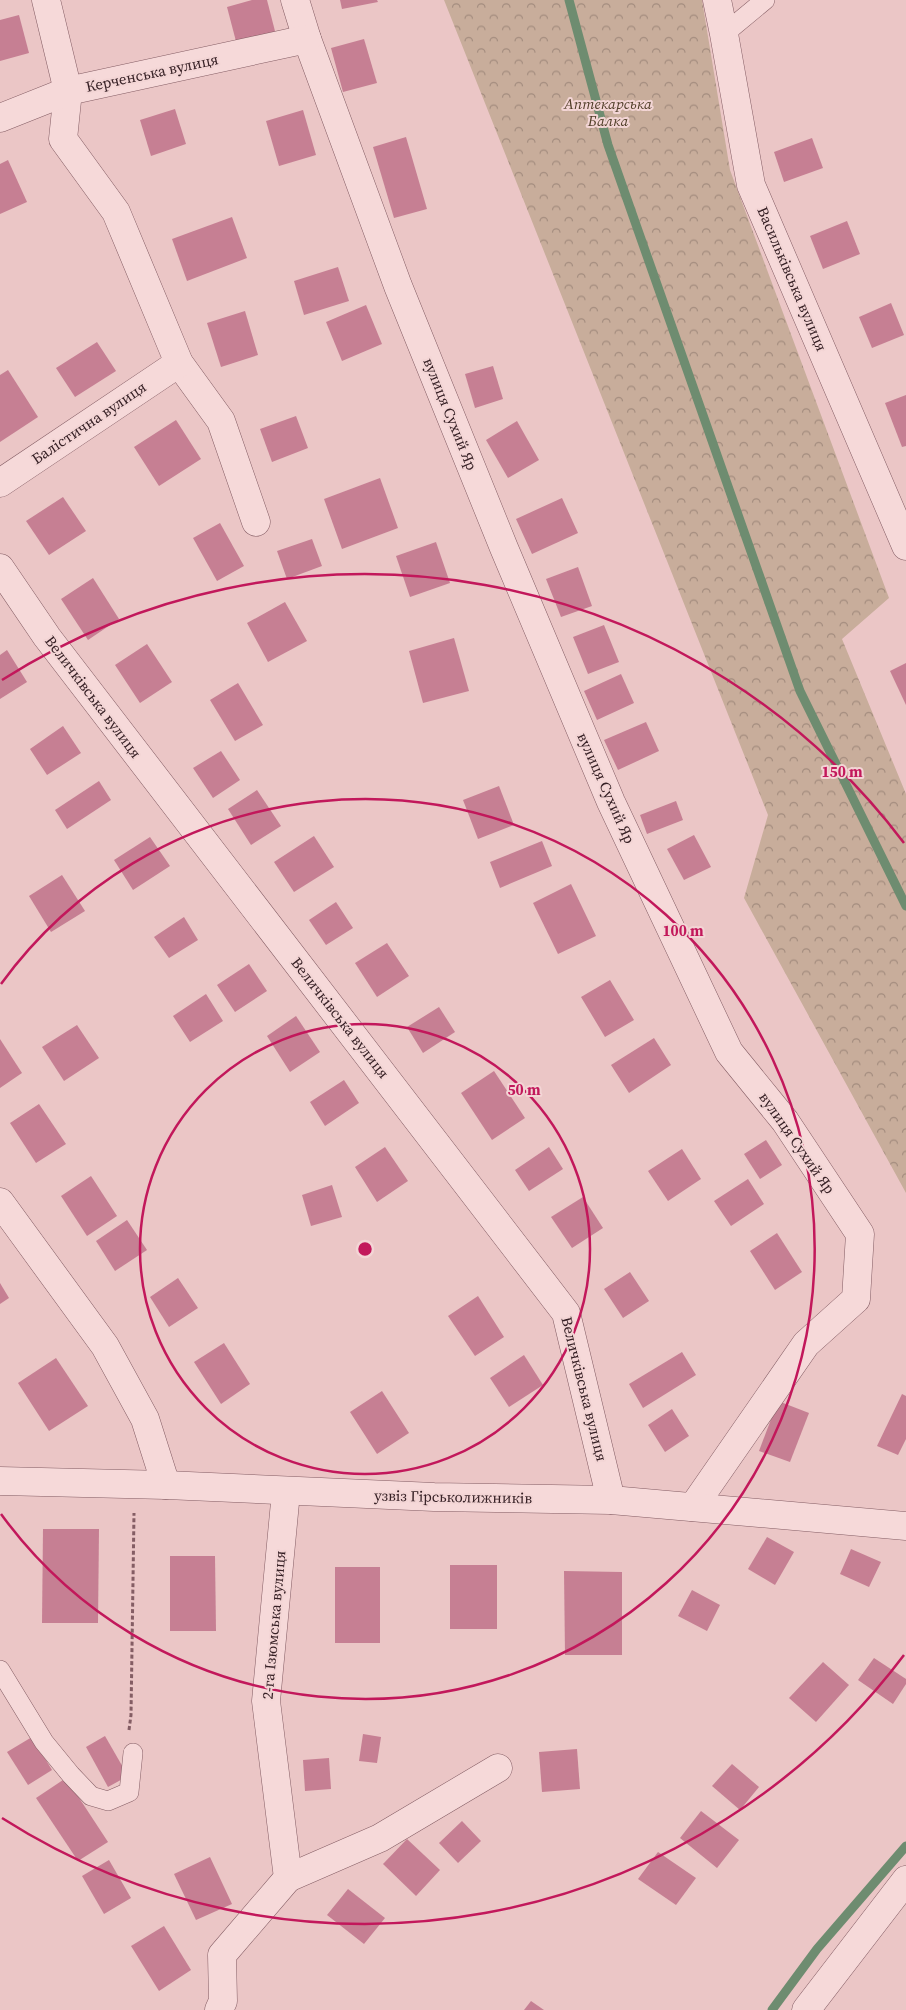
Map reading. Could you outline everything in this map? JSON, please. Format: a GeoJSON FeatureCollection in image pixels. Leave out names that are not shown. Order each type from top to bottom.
{"type":"FeatureCollection","features":[{"type":"Feature","properties":{"kind":"street"},"geometry":{"type":"LineString","coordinates":[[46,0],[68,91],[63,139],[116,212],[179,363],[221,421],[256,522]]}},
{"type":"Feature","properties":{"kind":"street","name":"вулиця Сухий Яр"},"geometry":{"type":"LineString","coordinates":[[295,0],[307,39],[398,286],[500,538],[611,802],[729,1052],[785,1121],[860,1234],[856,1299],[806,1344],[693,1507]]}},
{"type":"Feature","properties":{"kind":"street","name":"Васильківська вулиця"},"geometry":{"type":"LineString","coordinates":[[716,0],[752,185],[906,546]]}},
{"type":"Feature","properties":{"kind":"street","name":"Керченська вулиця"},"geometry":{"type":"LineString","coordinates":[[0,118],[68,91],[307,39]]}},
{"type":"Feature","properties":{"kind":"street","name":"Балістична вулиця"},"geometry":{"type":"LineString","coordinates":[[0,483],[179,363]]}},
{"type":"Feature","properties":{"kind":"street","name":"Величківська вулиця"},"geometry":{"type":"LineString","coordinates":[[0,568],[47,637],[566,1313],[611,1500]]}},
{"type":"Feature","properties":{"kind":"street"},"geometry":{"type":"LineString","coordinates":[[0,1202],[105,1346],[145,1419],[166,1485]]}},
{"type":"Feature","properties":{"kind":"street","name":"узвіз Гірськолижників"},"geometry":{"type":"LineString","coordinates":[[0,1481],[166,1485],[286,1492],[434,1497],[611,1500],[906,1526]]}},
{"type":"Feature","properties":{"kind":"street","name":"2-га Ізюмська вулиця"},"geometry":{"type":"LineString","coordinates":[[286,1492],[266,1701],[288,1878]]}},
{"type":"Feature","properties":{"kind":"street"},"geometry":{"type":"LineString","coordinates":[[218,2010],[223,2001],[222,1955],[288,1878],[380,1838],[498,1768]]}},
{"type":"Feature","properties":{"kind":"street"},"geometry":{"type":"LineString","coordinates":[[806,2010],[906,1880]]}},
{"type":"Feature","properties":{"kind":"lane"},"geometry":{"type":"LineString","coordinates":[[724,34],[765,0]]}},
{"type":"Feature","properties":{"kind":"lane"},"geometry":{"type":"LineString","coordinates":[[0,1670],[44,1742],[91,1796],[108,1801],[129,1792],[133,1753]]}},
{"type":"Feature","properties":{"kind":"path"},"geometry":{"type":"LineString","coordinates":[[133,1753],[126,1743],[131,1715],[134,1484]]}},
{"type":"Feature","properties":{"kind":"green space","name":"Аптекарська Балка"},"geometry":{"type":"Polygon","coordinates":[[[444,0],[702,0],[730,170],[889,598],[842,639],[906,794],[906,1193],[744,898],[768,815],[444,0]]]}},
{"type":"Feature","properties":{"kind":"building"},"geometry":{"type":"Polygon","coordinates":[[[252,0],[267,0],[277,39],[238,49],[227,7],[252,0]]]}},
{"type":"Feature","properties":{"kind":"building"},"geometry":{"type":"Polygon","coordinates":[[[340,0],[377,0],[378,2],[342,9],[340,0]]]}},
{"type":"Feature","properties":{"kind":"building"},"geometry":{"type":"Polygon","coordinates":[[[19,15],[29,53],[0,61],[0,20],[19,15]]]}},
{"type":"Feature","properties":{"kind":"building"},"geometry":{"type":"Polygon","coordinates":[[[364,39],[377,83],[343,92],[331,48],[364,39]]]}},
{"type":"Feature","properties":{"kind":"building"},"geometry":{"type":"Polygon","coordinates":[[[175,109],[186,144],[151,156],[140,120],[175,109]]]}},
{"type":"Feature","properties":{"kind":"building"},"geometry":{"type":"Polygon","coordinates":[[[303,110],[316,155],[279,166],[266,121],[303,110]]]}},
{"type":"Feature","properties":{"kind":"building"},"geometry":{"type":"Polygon","coordinates":[[[406,137],[427,209],[394,218],[373,147],[406,137]]]}},
{"type":"Feature","properties":{"kind":"building"},"geometry":{"type":"Polygon","coordinates":[[[812,138],[823,168],[784,182],[774,152],[812,138]]]}},
{"type":"Feature","properties":{"kind":"building"},"geometry":{"type":"Polygon","coordinates":[[[8,160],[27,202],[0,214],[0,164],[8,160]]]}},
{"type":"Feature","properties":{"kind":"building"},"geometry":{"type":"Polygon","coordinates":[[[232,217],[247,258],[187,281],[172,239],[232,217]]]}},
{"type":"Feature","properties":{"kind":"building"},"geometry":{"type":"Polygon","coordinates":[[[847,221],[860,254],[823,269],[810,236],[847,221]]]}},
{"type":"Feature","properties":{"kind":"building"},"geometry":{"type":"Polygon","coordinates":[[[338,267],[349,301],[304,315],[294,281],[338,267]]]}},
{"type":"Feature","properties":{"kind":"building"},"geometry":{"type":"Polygon","coordinates":[[[891,303],[904,335],[872,348],[859,317],[891,303]]]}},
{"type":"Feature","properties":{"kind":"building"},"geometry":{"type":"Polygon","coordinates":[[[366,305],[382,344],[342,361],[326,322],[366,305]]]}},
{"type":"Feature","properties":{"kind":"building"},"geometry":{"type":"Polygon","coordinates":[[[245,311],[258,355],[221,367],[207,323],[245,311]]]}},
{"type":"Feature","properties":{"kind":"building"},"geometry":{"type":"Polygon","coordinates":[[[97,342],[116,371],[75,397],[56,368],[97,342]]]}},
{"type":"Feature","properties":{"kind":"building"},"geometry":{"type":"Polygon","coordinates":[[[493,366],[503,399],[475,408],[465,374],[493,366]]]}},
{"type":"Feature","properties":{"kind":"building"},"geometry":{"type":"Polygon","coordinates":[[[8,370],[38,417],[0,442],[0,375],[8,370]]]}},
{"type":"Feature","properties":{"kind":"building"},"geometry":{"type":"Polygon","coordinates":[[[906,395],[906,446],[902,447],[885,403],[906,395]]]}},
{"type":"Feature","properties":{"kind":"building"},"geometry":{"type":"Polygon","coordinates":[[[296,416],[308,448],[272,462],[260,429],[296,416]]]}},
{"type":"Feature","properties":{"kind":"building"},"geometry":{"type":"Polygon","coordinates":[[[176,420],[201,459],[159,486],[134,447],[176,420]]]}},
{"type":"Feature","properties":{"kind":"building"},"geometry":{"type":"Polygon","coordinates":[[[517,421],[539,460],[508,478],[486,440],[517,421]]]}},
{"type":"Feature","properties":{"kind":"building"},"geometry":{"type":"Polygon","coordinates":[[[380,478],[398,528],[342,549],[324,499],[380,478]]]}},
{"type":"Feature","properties":{"kind":"building"},"geometry":{"type":"Polygon","coordinates":[[[63,497],[86,531],[49,555],[26,521],[63,497]]]}},
{"type":"Feature","properties":{"kind":"building"},"geometry":{"type":"Polygon","coordinates":[[[562,498],[578,533],[532,554],[516,519],[562,498]]]}},
{"type":"Feature","properties":{"kind":"building"},"geometry":{"type":"Polygon","coordinates":[[[220,523],[244,566],[217,581],[193,538],[220,523]]]}},
{"type":"Feature","properties":{"kind":"building"},"geometry":{"type":"Polygon","coordinates":[[[312,539],[322,566],[287,579],[277,551],[312,539]]]}},
{"type":"Feature","properties":{"kind":"building"},"geometry":{"type":"Polygon","coordinates":[[[436,542],[450,583],[410,597],[396,556],[436,542]]]}},
{"type":"Feature","properties":{"kind":"building"},"geometry":{"type":"Polygon","coordinates":[[[578,567],[592,606],[561,617],[546,579],[578,567]]]}},
{"type":"Feature","properties":{"kind":"building"},"geometry":{"type":"Polygon","coordinates":[[[93,578],[119,619],[88,640],[61,599],[93,578]]]}},
{"type":"Feature","properties":{"kind":"building"},"geometry":{"type":"Polygon","coordinates":[[[285,602],[307,641],[268,662],[247,623],[285,602]]]}},
{"type":"Feature","properties":{"kind":"building"},"geometry":{"type":"Polygon","coordinates":[[[604,625],[619,662],[588,674],[573,637],[604,625]]]}},
{"type":"Feature","properties":{"kind":"building"},"geometry":{"type":"Polygon","coordinates":[[[454,638],[469,691],[423,703],[409,651],[454,638]]]}},
{"type":"Feature","properties":{"kind":"building"},"geometry":{"type":"Polygon","coordinates":[[[147,644],[172,682],[140,703],[115,665],[147,644]]]}},
{"type":"Feature","properties":{"kind":"building"},"geometry":{"type":"Polygon","coordinates":[[[7,650],[27,682],[0,699],[0,655],[7,650]]]}},
{"type":"Feature","properties":{"kind":"building"},"geometry":{"type":"Polygon","coordinates":[[[906,663],[906,705],[890,671],[906,663]]]}},
{"type":"Feature","properties":{"kind":"building"},"geometry":{"type":"Polygon","coordinates":[[[621,674],[634,703],[597,720],[584,691],[621,674]]]}},
{"type":"Feature","properties":{"kind":"building"},"geometry":{"type":"Polygon","coordinates":[[[238,683],[263,725],[235,741],[210,700],[238,683]]]}},
{"type":"Feature","properties":{"kind":"building"},"geometry":{"type":"Polygon","coordinates":[[[646,722],[659,751],[618,770],[604,740],[646,722]]]}},
{"type":"Feature","properties":{"kind":"building"},"geometry":{"type":"Polygon","coordinates":[[[63,726],[81,753],[47,775],[30,749],[63,726]]]}},
{"type":"Feature","properties":{"kind":"building"},"geometry":{"type":"Polygon","coordinates":[[[221,751],[240,780],[213,798],[193,768],[221,751]]]}},
{"type":"Feature","properties":{"kind":"building"},"geometry":{"type":"Polygon","coordinates":[[[99,781],[111,800],[67,829],[55,810],[99,781]]]}},
{"type":"Feature","properties":{"kind":"building"},"geometry":{"type":"Polygon","coordinates":[[[499,786],[514,825],[478,839],[463,800],[499,786]]]}},
{"type":"Feature","properties":{"kind":"building"},"geometry":{"type":"Polygon","coordinates":[[[257,790],[281,826],[251,845],[228,809],[257,790]]]}},
{"type":"Feature","properties":{"kind":"building"},"geometry":{"type":"Polygon","coordinates":[[[676,801],[683,820],[647,834],[640,815],[676,801]]]}},
{"type":"Feature","properties":{"kind":"building"},"geometry":{"type":"Polygon","coordinates":[[[694,835],[711,867],[684,880],[667,849],[694,835]]]}},
{"type":"Feature","properties":{"kind":"building"},"geometry":{"type":"Polygon","coordinates":[[[314,836],[334,867],[294,892],[274,862],[314,836]]]}},
{"type":"Feature","properties":{"kind":"building"},"geometry":{"type":"Polygon","coordinates":[[[150,837],[170,866],[133,890],[114,860],[150,837]]]}},
{"type":"Feature","properties":{"kind":"building"},"geometry":{"type":"Polygon","coordinates":[[[542,841],[552,866],[500,888],[490,862],[542,841]]]}},
{"type":"Feature","properties":{"kind":"building"},"geometry":{"type":"Polygon","coordinates":[[[62,875],[85,911],[51,932],[29,896],[62,875]]]}},
{"type":"Feature","properties":{"kind":"building"},"geometry":{"type":"Polygon","coordinates":[[[571,884],[596,936],[558,954],[533,903],[571,884]]]}},
{"type":"Feature","properties":{"kind":"building"},"geometry":{"type":"Polygon","coordinates":[[[336,902],[353,928],[326,945],[309,920],[336,902]]]}},
{"type":"Feature","properties":{"kind":"building"},"geometry":{"type":"Polygon","coordinates":[[[184,917],[198,940],[169,958],[154,937],[184,917]]]}},
{"type":"Feature","properties":{"kind":"building"},"geometry":{"type":"Polygon","coordinates":[[[387,943],[409,976],[377,997],[355,963],[387,943]]]}},
{"type":"Feature","properties":{"kind":"building"},"geometry":{"type":"Polygon","coordinates":[[[249,964],[267,991],[235,1012],[217,985],[249,964]]]}},
{"type":"Feature","properties":{"kind":"building"},"geometry":{"type":"Polygon","coordinates":[[[610,980],[634,1020],[605,1037],[581,997],[610,980]]]}},
{"type":"Feature","properties":{"kind":"building"},"geometry":{"type":"Polygon","coordinates":[[[206,994],[223,1021],[190,1042],[173,1016],[206,994]]]}},
{"type":"Feature","properties":{"kind":"building"},"geometry":{"type":"Polygon","coordinates":[[[439,1007],[455,1032],[423,1053],[407,1027],[439,1007]]]}},
{"type":"Feature","properties":{"kind":"building"},"geometry":{"type":"Polygon","coordinates":[[[296,1016],[320,1052],[290,1072],[267,1036],[296,1016]]]}},
{"type":"Feature","properties":{"kind":"building"},"geometry":{"type":"Polygon","coordinates":[[[77,1025],[99,1058],[64,1081],[42,1047],[77,1025]]]}},
{"type":"Feature","properties":{"kind":"building"},"geometry":{"type":"Polygon","coordinates":[[[654,1038],[671,1065],[629,1093],[611,1065],[654,1038]]]}},
{"type":"Feature","properties":{"kind":"building"},"geometry":{"type":"Polygon","coordinates":[[[0,1039],[22,1073],[0,1088],[0,1039]]]}},
{"type":"Feature","properties":{"kind":"building"},"geometry":{"type":"Polygon","coordinates":[[[494,1071],[525,1118],[492,1140],[461,1093],[494,1071]]]}},
{"type":"Feature","properties":{"kind":"building"},"geometry":{"type":"Polygon","coordinates":[[[344,1080],[359,1103],[325,1126],[310,1102],[344,1080]]]}},
{"type":"Feature","properties":{"kind":"building"},"geometry":{"type":"Polygon","coordinates":[[[39,1104],[66,1144],[36,1163],[10,1123],[39,1104]]]}},
{"type":"Feature","properties":{"kind":"building"},"geometry":{"type":"Polygon","coordinates":[[[766,1140],[782,1165],[760,1179],[744,1154],[766,1140]]]}},
{"type":"Feature","properties":{"kind":"building"},"geometry":{"type":"Polygon","coordinates":[[[385,1147],[408,1181],[377,1202],[355,1167],[385,1147]]]}},
{"type":"Feature","properties":{"kind":"building"},"geometry":{"type":"Polygon","coordinates":[[[549,1147],[563,1169],[529,1191],[515,1170],[549,1147]]]}},
{"type":"Feature","properties":{"kind":"building"},"geometry":{"type":"Polygon","coordinates":[[[682,1149],[701,1179],[668,1201],[648,1171],[682,1149]]]}},
{"type":"Feature","properties":{"kind":"building"},"geometry":{"type":"Polygon","coordinates":[[[91,1176],[117,1216],[87,1236],[61,1196],[91,1176]]]}},
{"type":"Feature","properties":{"kind":"building"},"geometry":{"type":"Polygon","coordinates":[[[748,1179],[764,1204],[731,1226],[714,1201],[748,1179]]]}},
{"type":"Feature","properties":{"kind":"building"},"geometry":{"type":"Polygon","coordinates":[[[332,1185],[342,1217],[311,1226],[302,1195],[332,1185]]]}},
{"type":"Feature","properties":{"kind":"building"},"geometry":{"type":"Polygon","coordinates":[[[583,1197],[603,1228],[572,1248],[551,1217],[583,1197]]]}},
{"type":"Feature","properties":{"kind":"building"},"geometry":{"type":"Polygon","coordinates":[[[127,1220],[147,1250],[115,1271],[96,1241],[127,1220]]]}},
{"type":"Feature","properties":{"kind":"building"},"geometry":{"type":"Polygon","coordinates":[[[777,1233],[802,1272],[775,1290],[750,1251],[777,1233]]]}},
{"type":"Feature","properties":{"kind":"building"},"geometry":{"type":"Polygon","coordinates":[[[630,1272],[649,1301],[623,1318],[604,1289],[630,1272]]]}},
{"type":"Feature","properties":{"kind":"building"},"geometry":{"type":"Polygon","coordinates":[[[178,1278],[198,1308],[169,1327],[150,1297],[178,1278]]]}},
{"type":"Feature","properties":{"kind":"building"},"geometry":{"type":"Polygon","coordinates":[[[0,1283],[9,1298],[0,1304],[0,1283]]]}},
{"type":"Feature","properties":{"kind":"building"},"geometry":{"type":"Polygon","coordinates":[[[478,1296],[504,1337],[475,1356],[448,1316],[478,1296]]]}},
{"type":"Feature","properties":{"kind":"building"},"geometry":{"type":"Polygon","coordinates":[[[224,1343],[250,1384],[221,1404],[194,1362],[224,1343]]]}},
{"type":"Feature","properties":{"kind":"building"},"geometry":{"type":"Polygon","coordinates":[[[682,1352],[696,1375],[643,1408],[629,1384],[682,1352]]]}},
{"type":"Feature","properties":{"kind":"building"},"geometry":{"type":"Polygon","coordinates":[[[524,1355],[543,1385],[509,1407],[490,1378],[524,1355]]]}},
{"type":"Feature","properties":{"kind":"building"},"geometry":{"type":"Polygon","coordinates":[[[56,1358],[88,1406],[49,1431],[18,1383],[56,1358]]]}},
{"type":"Feature","properties":{"kind":"building"},"geometry":{"type":"Polygon","coordinates":[[[382,1391],[409,1433],[377,1454],[350,1412],[382,1391]]]}},
{"type":"Feature","properties":{"kind":"building"},"geometry":{"type":"Polygon","coordinates":[[[902,1394],[906,1396],[906,1439],[898,1455],[877,1446],[902,1394]]]}},
{"type":"Feature","properties":{"kind":"building"},"geometry":{"type":"Polygon","coordinates":[[[778,1401],[809,1413],[790,1462],[759,1451],[778,1401]]]}},
{"type":"Feature","properties":{"kind":"building"},"geometry":{"type":"Polygon","coordinates":[[[672,1409],[689,1436],[665,1452],[648,1425],[672,1409]]]}},
{"type":"Feature","properties":{"kind":"building"},"geometry":{"type":"Polygon","coordinates":[[[43,1529],[99,1529],[98,1623],[42,1623],[43,1529]]]}},
{"type":"Feature","properties":{"kind":"building"},"geometry":{"type":"Polygon","coordinates":[[[767,1537],[794,1552],[775,1585],[748,1569],[767,1537]]]}},
{"type":"Feature","properties":{"kind":"building"},"geometry":{"type":"Polygon","coordinates":[[[851,1549],[881,1562],[869,1587],[840,1574],[851,1549]]]}},
{"type":"Feature","properties":{"kind":"building"},"geometry":{"type":"Polygon","coordinates":[[[170,1556],[215,1556],[216,1631],[170,1631],[170,1556]]]}},
{"type":"Feature","properties":{"kind":"building"},"geometry":{"type":"Polygon","coordinates":[[[450,1565],[497,1565],[497,1629],[450,1629],[450,1565]]]}},
{"type":"Feature","properties":{"kind":"building"},"geometry":{"type":"Polygon","coordinates":[[[335,1567],[380,1567],[380,1643],[335,1643],[335,1567]]]}},
{"type":"Feature","properties":{"kind":"building"},"geometry":{"type":"Polygon","coordinates":[[[564,1571],[622,1572],[622,1655],[565,1655],[564,1571]]]}},
{"type":"Feature","properties":{"kind":"building"},"geometry":{"type":"Polygon","coordinates":[[[692,1590],[720,1605],[707,1631],[678,1616],[692,1590]]]}},
{"type":"Feature","properties":{"kind":"building"},"geometry":{"type":"Polygon","coordinates":[[[874,1658],[906,1679],[906,1684],[893,1704],[858,1680],[874,1658]]]}},
{"type":"Feature","properties":{"kind":"building"},"geometry":{"type":"Polygon","coordinates":[[[823,1662],[849,1685],[816,1722],[789,1698],[823,1662]]]}},
{"type":"Feature","properties":{"kind":"building"},"geometry":{"type":"Polygon","coordinates":[[[363,1734],[381,1737],[377,1763],[359,1761],[363,1734]]]}},
{"type":"Feature","properties":{"kind":"building"},"geometry":{"type":"Polygon","coordinates":[[[105,1736],[128,1776],[108,1787],[86,1747],[105,1736]]]}},
{"type":"Feature","properties":{"kind":"building"},"geometry":{"type":"Polygon","coordinates":[[[32,1737],[52,1770],[28,1785],[7,1752],[32,1737]]]}},
{"type":"Feature","properties":{"kind":"building"},"geometry":{"type":"Polygon","coordinates":[[[577,1749],[580,1789],[542,1792],[539,1752],[577,1749]]]}},
{"type":"Feature","properties":{"kind":"building"},"geometry":{"type":"Polygon","coordinates":[[[329,1758],[331,1789],[305,1791],[303,1760],[329,1758]]]}},
{"type":"Feature","properties":{"kind":"building"},"geometry":{"type":"Polygon","coordinates":[[[732,1764],[759,1787],[740,1810],[712,1786],[732,1764]]]}},
{"type":"Feature","properties":{"kind":"building"},"geometry":{"type":"Polygon","coordinates":[[[66,1778],[108,1842],[78,1861],[36,1798],[66,1778]]]}},
{"type":"Feature","properties":{"kind":"building"},"geometry":{"type":"Polygon","coordinates":[[[701,1811],[739,1840],[717,1868],[680,1838],[701,1811]]]}},
{"type":"Feature","properties":{"kind":"building"},"geometry":{"type":"Polygon","coordinates":[[[462,1821],[481,1841],[458,1863],[439,1843],[462,1821]]]}},
{"type":"Feature","properties":{"kind":"building"},"geometry":{"type":"Polygon","coordinates":[[[407,1839],[440,1870],[416,1896],[383,1864],[407,1839]]]}},
{"type":"Feature","properties":{"kind":"building"},"geometry":{"type":"Polygon","coordinates":[[[658,1852],[696,1878],[676,1905],[638,1879],[658,1852]]]}},
{"type":"Feature","properties":{"kind":"building"},"geometry":{"type":"Polygon","coordinates":[[[210,1857],[232,1904],[196,1920],[174,1874],[210,1857]]]}},
{"type":"Feature","properties":{"kind":"building"},"geometry":{"type":"Polygon","coordinates":[[[109,1860],[131,1898],[104,1914],[82,1876],[109,1860]]]}},
{"type":"Feature","properties":{"kind":"building"},"geometry":{"type":"Polygon","coordinates":[[[348,1889],[385,1918],[364,1944],[327,1915],[348,1889]]]}},
{"type":"Feature","properties":{"kind":"building"},"geometry":{"type":"Polygon","coordinates":[[[164,1926],[191,1970],[159,1991],[131,1946],[164,1926]]]}},
{"type":"Feature","properties":{"kind":"building"},"geometry":{"type":"Polygon","coordinates":[[[531,2001],[544,2010],[524,2010],[531,2001]]]}},
{"type":"Feature","properties":{"kind":"waterway"},"geometry":{"type":"LineString","coordinates":[[569,0],[608,145],[800,691],[906,906]]}},
{"type":"Feature","properties":{"kind":"waterway"},"geometry":{"type":"LineString","coordinates":[[772,2010],[817,1949],[906,1846]]}}]}
